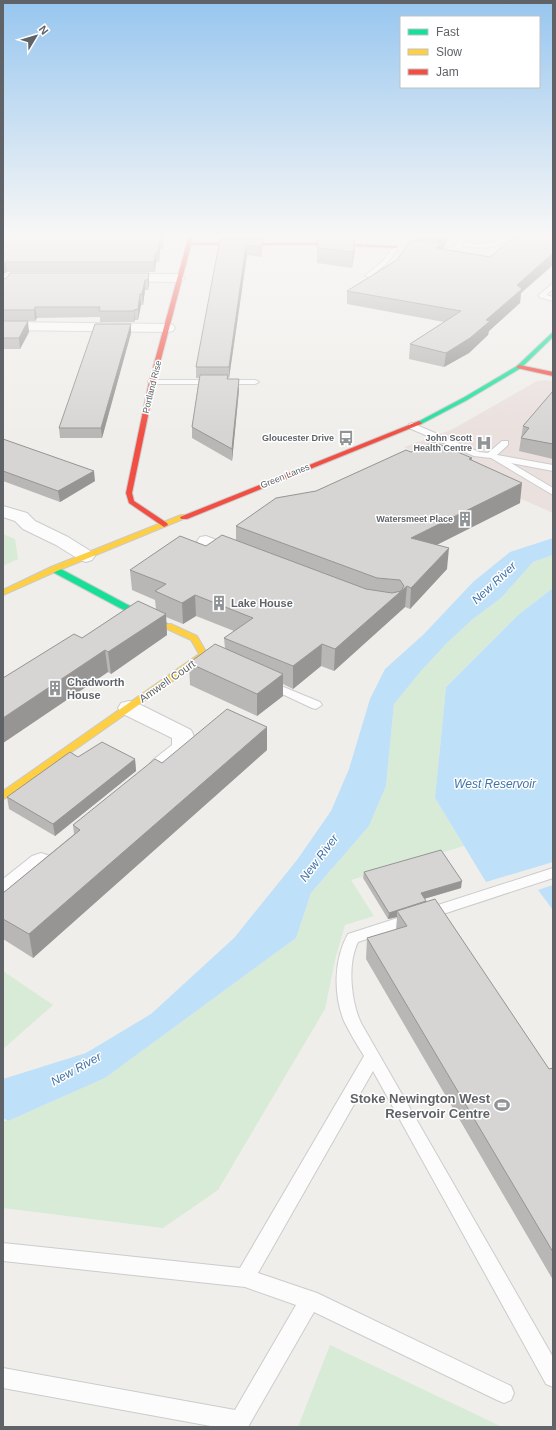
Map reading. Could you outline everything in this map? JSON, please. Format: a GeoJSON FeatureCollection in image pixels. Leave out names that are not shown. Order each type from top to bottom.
{"type":"FeatureCollection","features":[{"type":"Feature","properties":{"kind":"street","name":"Portland Rise"},"geometry":{"type":"LineString","coordinates":[[164,525],[131,502],[129,493],[152,382],[168,328],[174,302]]}},
{"type":"Feature","properties":{"kind":"street"},"geometry":{"type":"LineString","coordinates":[[3,326],[168,328]]}},
{"type":"Feature","properties":{"kind":"street","name":"Green Lanes"},"geometry":{"type":"LineString","coordinates":[[3,593],[54,569],[412,426],[465,399],[519,367],[553,334]]}},
{"type":"Feature","properties":{"kind":"street"},"geometry":{"type":"LineString","coordinates":[[519,367],[553,374]]}},
{"type":"Feature","properties":{"kind":"street"},"geometry":{"type":"LineString","coordinates":[[3,510],[21,517],[29,525],[86,556]]}},
{"type":"Feature","properties":{"kind":"street"},"geometry":{"type":"LineString","coordinates":[[220,535],[206,542],[256,561]]}},
{"type":"Feature","properties":{"kind":"street","name":"Amwell Court"},"geometry":{"type":"LineString","coordinates":[[3,796],[204,655],[194,638],[123,606],[54,569]]}},
{"type":"Feature","properties":{"kind":"street","name":"Amwell Court"},"geometry":{"type":"LineString","coordinates":[[130,708],[183,735],[183,747],[143,780]]}},
{"type":"Feature","properties":{"kind":"street"},"geometry":{"type":"LineString","coordinates":[[3,893],[58,849]]}},
{"type":"Feature","properties":{"kind":"lane"},"geometry":{"type":"LineString","coordinates":[[152,382],[256,382]]}},
{"type":"Feature","properties":{"kind":"lane"},"geometry":{"type":"LineString","coordinates":[[412,426],[477,454],[490,456],[505,443]]}},
{"type":"Feature","properties":{"kind":"lane"},"geometry":{"type":"LineString","coordinates":[[553,468],[495,457],[553,492]]}},
{"type":"Feature","properties":{"kind":"lane"},"geometry":{"type":"LineString","coordinates":[[204,655],[218,662]]}},
{"type":"Feature","properties":{"kind":"lane"},"geometry":{"type":"LineString","coordinates":[[260,680],[316,705]]}},
{"type":"Feature","properties":{"kind":"lane"},"geometry":{"type":"LineString","coordinates":[[553,873],[353,938],[349,944],[344,972],[350,1016],[553,1377]]}},
{"type":"Feature","properties":{"kind":"lane"},"geometry":{"type":"LineString","coordinates":[[245,1278],[373,1056]]}},
{"type":"Feature","properties":{"kind":"lane"},"geometry":{"type":"LineString","coordinates":[[3,1252],[245,1278],[310,1300],[504,1393]]}},
{"type":"Feature","properties":{"kind":"lane"},"geometry":{"type":"LineString","coordinates":[[3,1378],[240,1421],[310,1300]]}},
{"type":"Feature","properties":{"kind":"shaded area","name":"John Scott Health Centre"},"geometry":{"type":"Polygon","coordinates":[[[537,381],[553,381],[553,513],[404,447],[451,430],[537,381]]]}},
{"type":"Feature","properties":{"kind":"green space"},"geometry":{"type":"Polygon","coordinates":[[[3,534],[15,539],[18,559],[3,566],[3,534]]]}},
{"type":"Feature","properties":{"kind":"green space"},"geometry":{"type":"Polygon","coordinates":[[[553,555],[553,588],[518,615],[446,687],[435,798],[464,846],[351,880],[374,916],[345,925],[336,956],[325,1009],[218,1190],[163,1228],[3,1208],[3,1121],[8,1121],[105,1078],[296,938],[311,893],[369,826],[386,786],[394,704],[421,671],[447,643],[473,619],[501,598],[533,562],[553,555]]]}},
{"type":"Feature","properties":{"kind":"green space"},"geometry":{"type":"Polygon","coordinates":[[[3,971],[53,1005],[3,1049],[3,971]]]}},
{"type":"Feature","properties":{"kind":"green space"},"geometry":{"type":"Polygon","coordinates":[[[330,1345],[498,1425],[503,1427],[298,1427],[330,1345]]]}},
{"type":"Feature","properties":{"kind":"water","name":"New River"},"geometry":{"type":"Polygon","coordinates":[[[553,538],[553,555],[533,562],[501,598],[473,619],[447,643],[421,671],[394,704],[386,786],[369,826],[311,893],[296,938],[105,1078],[8,1121],[3,1118],[3,1079],[86,1053],[151,1014],[234,938],[297,860],[331,811],[349,769],[370,699],[385,669],[424,634],[473,582],[510,552],[553,538]]]}},
{"type":"Feature","properties":{"kind":"water","name":"West Reservoir"},"geometry":{"type":"Polygon","coordinates":[[[553,588],[553,862],[486,882],[435,798],[446,687],[518,615],[553,588]]]}},
{"type":"Feature","properties":{"kind":"water"},"geometry":{"type":"Polygon","coordinates":[[[553,885],[553,910],[538,890],[553,885]]]}},
{"type":"Feature","properties":{"kind":"building"},"geometry":{"type":"Polygon","coordinates":[[[3,302],[139,302],[138,309],[134,311],[99,311],[100,307],[35,307],[34,310],[3,310],[3,302]]]}},
{"type":"Feature","properties":{"kind":"building"},"geometry":{"type":"Polygon","coordinates":[[[208,302],[238,302],[229,367],[196,367],[208,302]]]}},
{"type":"Feature","properties":{"kind":"building"},"geometry":{"type":"Polygon","coordinates":[[[408,302],[507,302],[486,320],[490,321],[470,338],[446,353],[410,344],[461,311],[408,302]]]}},
{"type":"Feature","properties":{"kind":"building"},"geometry":{"type":"Polygon","coordinates":[[[3,321],[28,321],[19,338],[3,338],[3,321]]]}},
{"type":"Feature","properties":{"kind":"building"},"geometry":{"type":"Polygon","coordinates":[[[95,324],[131,324],[101,428],[59,428],[95,324]]]}},
{"type":"Feature","properties":{"kind":"building"},"geometry":{"type":"Polygon","coordinates":[[[200,375],[228,375],[227,379],[239,379],[232,449],[192,427],[200,375]]]}},
{"type":"Feature","properties":{"kind":"building"},"geometry":{"type":"Polygon","coordinates":[[[553,391],[553,444],[521,438],[529,428],[523,426],[553,391]]]}},
{"type":"Feature","properties":{"kind":"building"},"geometry":{"type":"Polygon","coordinates":[[[3,439],[94,471],[58,491],[3,471],[3,439]]]}},
{"type":"Feature","properties":{"kind":"building"},"geometry":{"type":"Polygon","coordinates":[[[434,442],[472,458],[469,459],[522,483],[411,538],[449,548],[411,588],[407,586],[335,649],[322,644],[293,666],[224,638],[253,618],[195,595],[182,603],[155,591],[166,584],[130,570],[180,536],[206,546],[222,535],[366,589],[392,593],[401,591],[404,586],[400,580],[377,578],[236,526],[276,498],[316,491],[406,450],[411,452],[434,442]]]}},
{"type":"Feature","properties":{"kind":"building"},"geometry":{"type":"Polygon","coordinates":[[[138,601],[166,614],[108,652],[105,650],[3,718],[3,678],[74,634],[82,638],[138,601]]]}},
{"type":"Feature","properties":{"kind":"building"},"geometry":{"type":"Polygon","coordinates":[[[215,644],[283,674],[257,694],[189,663],[215,644]]]}},
{"type":"Feature","properties":{"kind":"building"},"geometry":{"type":"Polygon","coordinates":[[[227,709],[267,727],[29,934],[3,919],[3,893],[80,830],[73,825],[155,759],[162,763],[227,709]]]}},
{"type":"Feature","properties":{"kind":"building"},"geometry":{"type":"Polygon","coordinates":[[[102,742],[135,759],[53,824],[7,797],[70,752],[78,757],[102,742]]]}},
{"type":"Feature","properties":{"kind":"building"},"geometry":{"type":"Polygon","coordinates":[[[441,850],[462,881],[421,893],[426,901],[389,913],[364,872],[441,850]]]}},
{"type":"Feature","properties":{"kind":"building","name":"Stoke Newington West Reservoir Centre"},"geometry":{"type":"Polygon","coordinates":[[[435,899],[549,1069],[553,1068],[553,1252],[367,938],[407,926],[397,911],[435,899]]]}},
{"type":"Feature","properties":{"kind":"traffic: fast"},"geometry":{"type":"LineString","coordinates":[[419,423],[465,399],[519,367],[553,334]]}},
{"type":"Feature","properties":{"kind":"traffic: fast"},"geometry":{"type":"LineString","coordinates":[[54,569],[123,606],[168,626]]}},
{"type":"Feature","properties":{"kind":"traffic: slow"},"geometry":{"type":"LineString","coordinates":[[3,593],[54,569],[184,517]]}},
{"type":"Feature","properties":{"kind":"traffic: slow"},"geometry":{"type":"LineString","coordinates":[[3,796],[204,655],[194,638],[168,626]]}},
{"type":"Feature","properties":{"kind":"traffic: jam"},"geometry":{"type":"LineString","coordinates":[[164,525],[131,502],[129,493],[152,382],[173,302]]}},
{"type":"Feature","properties":{"kind":"traffic: jam"},"geometry":{"type":"LineString","coordinates":[[519,367],[553,374]]}},
{"type":"Feature","properties":{"kind":"traffic: jam"},"geometry":{"type":"LineString","coordinates":[[184,517],[419,423]]}},
{"type":"Feature","properties":{"kind":"place","name":"Gloucester Drive"},"geometry":{"type":"Point","coordinates":[346,438]}},
{"type":"Feature","properties":{"kind":"place","name":"John Scott Health Centre"},"geometry":{"type":"Point","coordinates":[484,443]}},
{"type":"Feature","properties":{"kind":"place","name":"Watersmeet Place"},"geometry":{"type":"Point","coordinates":[465,519]}},
{"type":"Feature","properties":{"kind":"place","name":"Lake House"},"geometry":{"type":"Point","coordinates":[219,603]}},
{"type":"Feature","properties":{"kind":"place","name":"Chadworth House"},"geometry":{"type":"Point","coordinates":[55,688]}},
{"type":"Feature","properties":{"kind":"place","name":"Stoke Newington West Reservoir Centre"},"geometry":{"type":"Point","coordinates":[502,1105]}}]}
